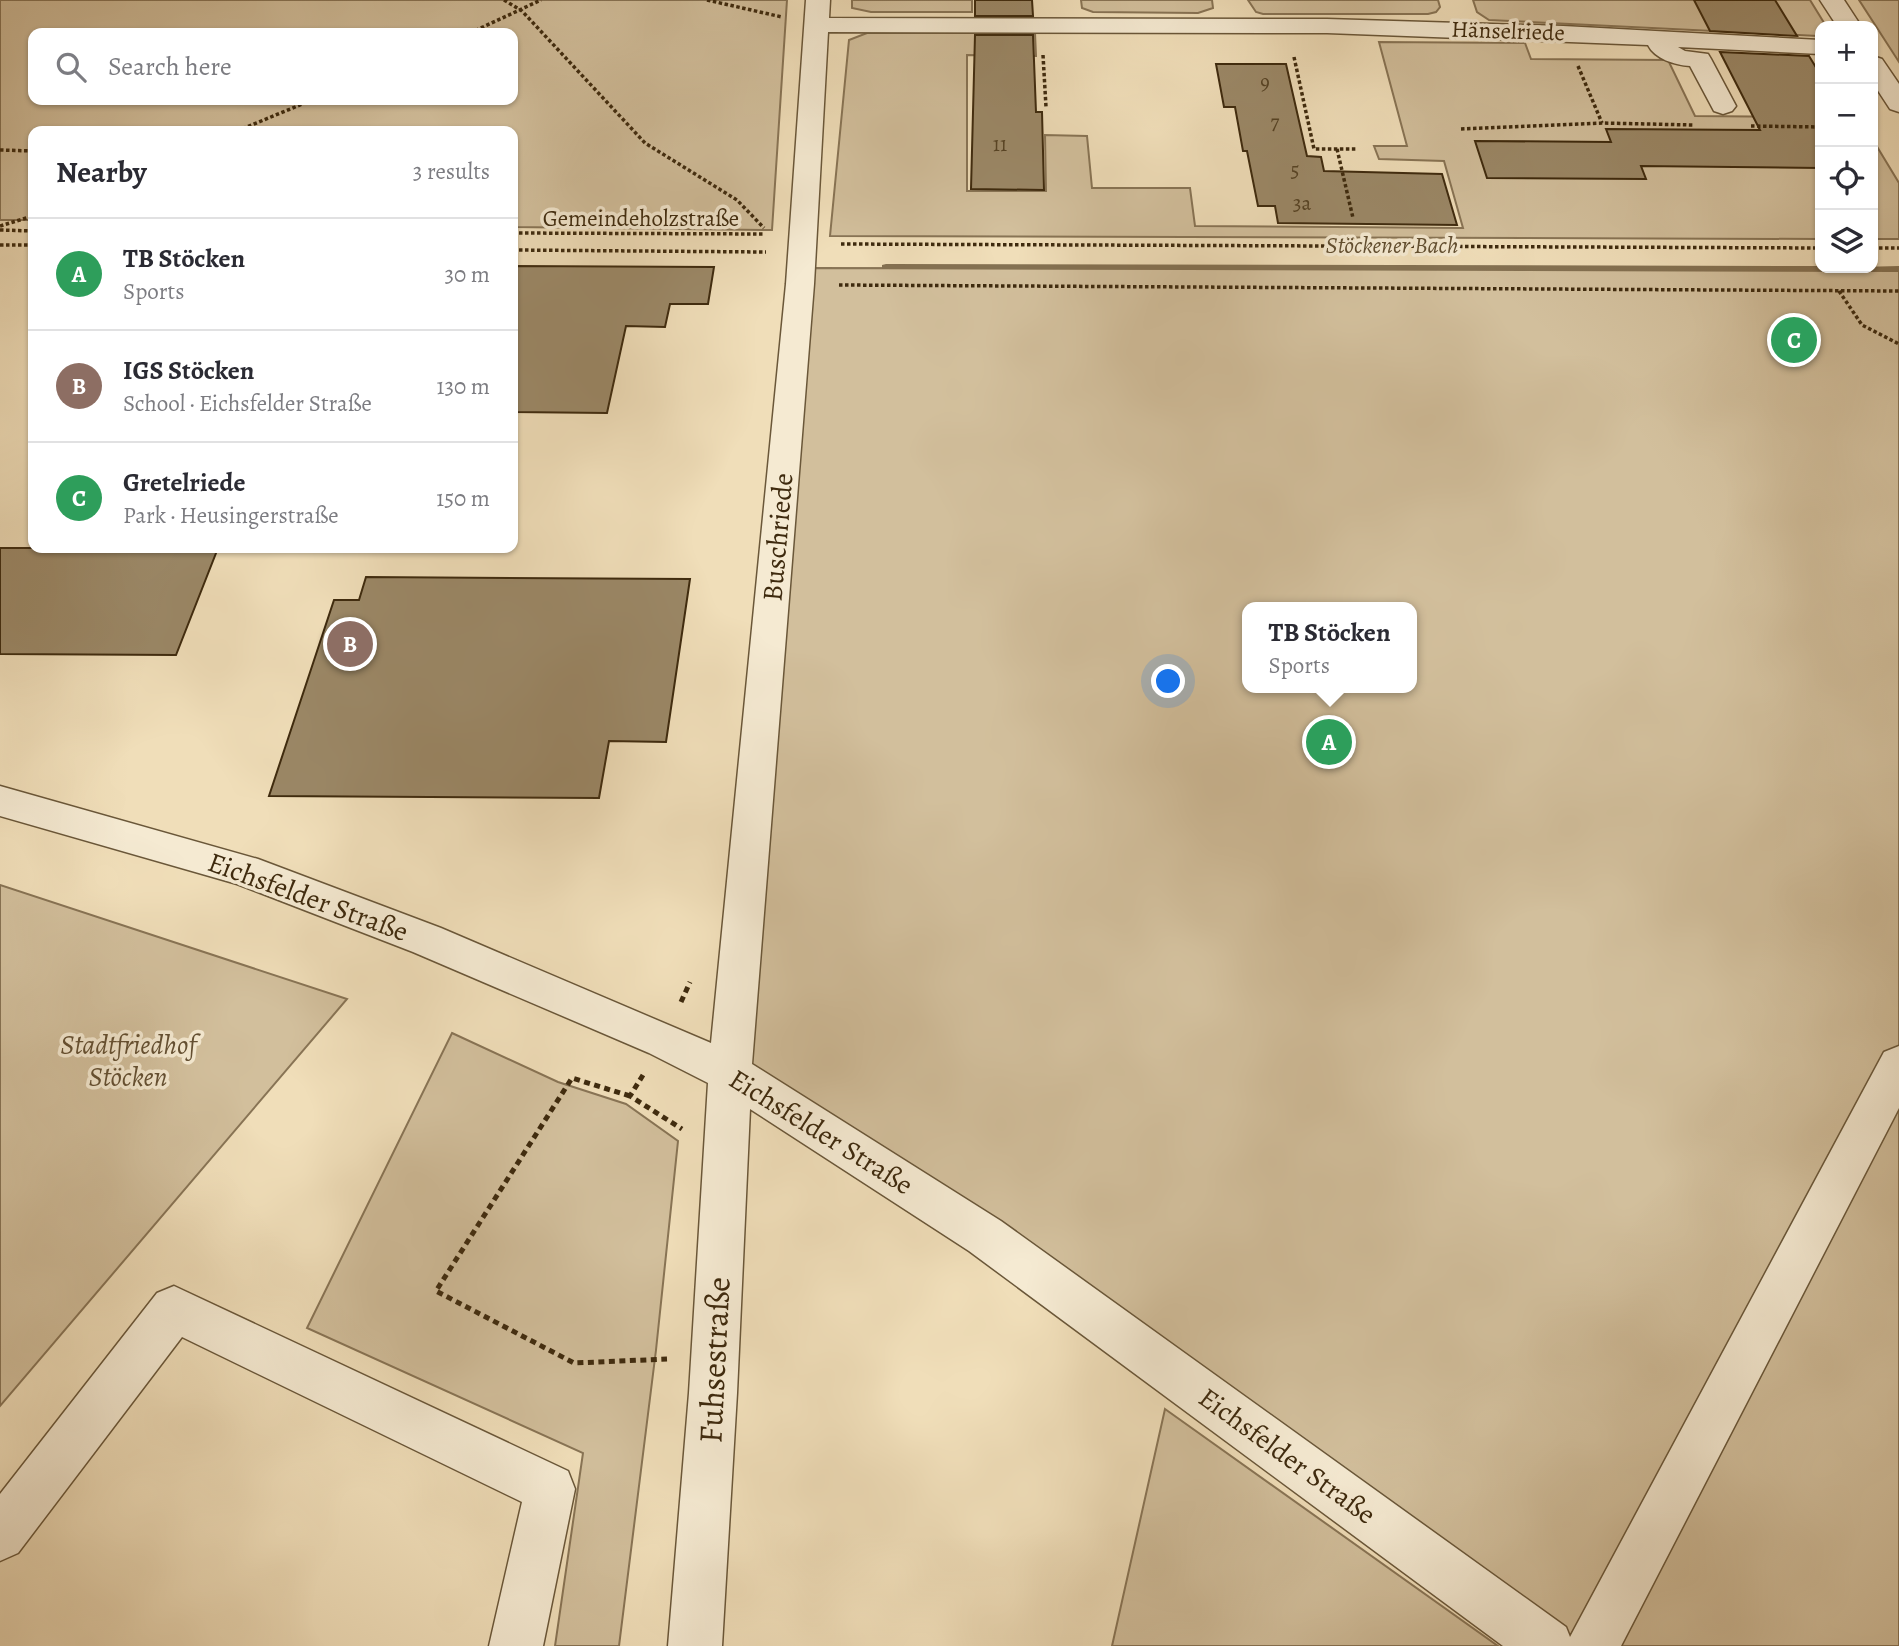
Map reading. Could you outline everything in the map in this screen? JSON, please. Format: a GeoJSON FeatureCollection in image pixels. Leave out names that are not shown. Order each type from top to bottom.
{"type":"FeatureCollection","features":[{"type":"Feature","properties":{"kind":"street"},"geometry":{"type":"LineString","coordinates":[[1068,0],[1070,25]]}},
{"type":"Feature","properties":{"kind":"street"},"geometry":{"type":"LineString","coordinates":[[1223,0],[1228,26]]}},
{"type":"Feature","properties":{"kind":"street"},"geometry":{"type":"LineString","coordinates":[[1832,0],[1846,21]]}},
{"type":"Feature","properties":{"kind":"street","name":"Hänselriede"},"geometry":{"type":"LineString","coordinates":[[818,12],[1042,25],[1228,26],[1457,19],[1563,33],[1815,47]]}},
{"type":"Feature","properties":{"kind":"street","name":"Buschriede"},"geometry":{"type":"LineString","coordinates":[[730,1073],[800,284],[818,12]]}},
{"type":"Feature","properties":{"kind":"street"},"geometry":{"type":"LineString","coordinates":[[1656,38],[1661,48],[1679,58],[1699,59],[1723,106]]}},
{"type":"Feature","properties":{"kind":"street"},"geometry":{"type":"LineString","coordinates":[[1878,72],[1899,104]]}},
{"type":"Feature","properties":{"kind":"street","name":"Eichsfelder Straße"},"geometry":{"type":"LineString","coordinates":[[0,800],[244,870],[427,940],[664,1040],[730,1073],[985,1236],[1547,1646]]}},
{"type":"Feature","properties":{"kind":"street"},"geometry":{"type":"LineString","coordinates":[[1593,1646],[1899,1065]]}},
{"type":"Feature","properties":{"kind":"street","name":"Fuhsestraße"},"geometry":{"type":"LineString","coordinates":[[695,1646],[713,1392],[730,1073]]}},
{"type":"Feature","properties":{"kind":"street"},"geometry":{"type":"LineString","coordinates":[[0,1535],[174,1309],[550,1489],[516,1646]]}},
{"type":"Feature","properties":{"kind":"path"},"geometry":{"type":"LineString","coordinates":[[504,0],[522,11]]}},
{"type":"Feature","properties":{"kind":"path"},"geometry":{"type":"LineString","coordinates":[[482,28],[541,0]]}},
{"type":"Feature","properties":{"kind":"path"},"geometry":{"type":"LineString","coordinates":[[707,0],[818,12]]}},
{"type":"Feature","properties":{"kind":"path","name":"Gemeindeholzstraße"},"geometry":{"type":"LineString","coordinates":[[518,233],[769,234],[737,200],[645,143],[522,11]]}},
{"type":"Feature","properties":{"kind":"path"},"geometry":{"type":"LineString","coordinates":[[1042,25],[1046,107]]}},
{"type":"Feature","properties":{"kind":"path"},"geometry":{"type":"LineString","coordinates":[[1563,33],[1602,123]]}},
{"type":"Feature","properties":{"kind":"path"},"geometry":{"type":"LineString","coordinates":[[1292,47],[1314,149],[1356,149]]}},
{"type":"Feature","properties":{"kind":"path"},"geometry":{"type":"LineString","coordinates":[[249,126],[300,105]]}},
{"type":"Feature","properties":{"kind":"path"},"geometry":{"type":"LineString","coordinates":[[1461,128],[1602,123],[1701,125]]}},
{"type":"Feature","properties":{"kind":"path"},"geometry":{"type":"LineString","coordinates":[[1741,125],[1815,127]]}},
{"type":"Feature","properties":{"kind":"path"},"geometry":{"type":"LineString","coordinates":[[1337,149],[1353,218]]}},
{"type":"Feature","properties":{"kind":"path"},"geometry":{"type":"LineString","coordinates":[[0,150],[28,151]]}},
{"type":"Feature","properties":{"kind":"path"},"geometry":{"type":"LineString","coordinates":[[0,228],[28,218]]}},
{"type":"Feature","properties":{"kind":"path"},"geometry":{"type":"LineString","coordinates":[[0,228],[28,231]]}},
{"type":"Feature","properties":{"kind":"path"},"geometry":{"type":"LineString","coordinates":[[828,244],[1815,248]]}},
{"type":"Feature","properties":{"kind":"path"},"geometry":{"type":"LineString","coordinates":[[0,245],[28,245]]}},
{"type":"Feature","properties":{"kind":"path"},"geometry":{"type":"LineString","coordinates":[[1878,248],[1899,248]]}},
{"type":"Feature","properties":{"kind":"path"},"geometry":{"type":"LineString","coordinates":[[518,250],[766,252]]}},
{"type":"Feature","properties":{"kind":"path"},"geometry":{"type":"LineString","coordinates":[[800,284],[1899,291]]}},
{"type":"Feature","properties":{"kind":"path"},"geometry":{"type":"LineString","coordinates":[[1838,291],[1862,325],[1899,344]]}},
{"type":"Feature","properties":{"kind":"path"},"geometry":{"type":"LineString","coordinates":[[630,1096],[572,1078],[436,1291],[574,1363],[672,1359]]}},
{"type":"Feature","properties":{"kind":"green space"},"geometry":{"type":"Polygon","coordinates":[[[0,0],[787,0],[772,230],[518,227],[518,126],[28,126],[28,220],[0,220],[0,0]]]}},
{"type":"Feature","properties":{"kind":"green space"},"geometry":{"type":"Polygon","coordinates":[[[852,0],[972,0],[972,12],[871,12],[852,8],[852,0]]]}},
{"type":"Feature","properties":{"kind":"green space"},"geometry":{"type":"Polygon","coordinates":[[[1081,0],[1212,0],[1213,8],[1198,13],[1093,12],[1082,8],[1081,0]]]}},
{"type":"Feature","properties":{"kind":"green space"},"geometry":{"type":"Polygon","coordinates":[[[1248,0],[1438,0],[1440,7],[1436,12],[1428,14],[1263,14],[1256,12],[1248,0]]]}},
{"type":"Feature","properties":{"kind":"green space"},"geometry":{"type":"Polygon","coordinates":[[[1473,0],[1810,0],[1823,21],[1815,21],[1815,36],[1489,20],[1477,12],[1473,0]]]}},
{"type":"Feature","properties":{"kind":"green space"},"geometry":{"type":"Polygon","coordinates":[[[1859,0],[1899,0],[1899,62],[1878,29],[1878,21],[1873,21],[1859,0]]]}},
{"type":"Feature","properties":{"kind":"green space"},"geometry":{"type":"Polygon","coordinates":[[[867,33],[1035,33],[1036,56],[967,55],[967,191],[1046,191],[1045,135],[1087,136],[1092,188],[1190,188],[1195,226],[1463,228],[1444,161],[1379,159],[1374,146],[1407,146],[1379,42],[1525,43],[1531,59],[1668,60],[1695,116],[1815,117],[1815,239],[830,236],[849,40],[867,33]]]}},
{"type":"Feature","properties":{"kind":"green space"},"geometry":{"type":"Polygon","coordinates":[[[1878,148],[1899,183],[1899,239],[1878,239],[1878,148]]]}},
{"type":"Feature","properties":{"kind":"green space"},"geometry":{"type":"Polygon","coordinates":[[[801,268],[1815,269],[1815,273],[1878,273],[1878,269],[1899,269],[1899,1646],[1547,1646],[730,1073],[801,268]]]}},
{"type":"Feature","properties":{"kind":"green space","name":"Stadtfriedhof Stöcken"},"geometry":{"type":"Polygon","coordinates":[[[0,885],[347,999],[0,1406],[0,885]]]}},
{"type":"Feature","properties":{"kind":"green space"},"geometry":{"type":"Polygon","coordinates":[[[452,1033],[558,1082],[626,1104],[678,1141],[656,1350],[619,1646],[555,1646],[583,1453],[307,1328],[452,1033]]]}},
{"type":"Feature","properties":{"kind":"green space"},"geometry":{"type":"Polygon","coordinates":[[[1165,1409],[1498,1646],[1112,1646],[1165,1409]]]}},
{"type":"Feature","properties":{"kind":"building"},"geometry":{"type":"Polygon","coordinates":[[[975,0],[1032,0],[1033,16],[975,16],[975,0]]]}},
{"type":"Feature","properties":{"kind":"building"},"geometry":{"type":"Polygon","coordinates":[[[1694,0],[1775,0],[1797,36],[1710,31],[1694,0]]]}},
{"type":"Feature","properties":{"kind":"building"},"geometry":{"type":"Polygon","coordinates":[[[975,35],[1033,35],[1036,112],[1042,112],[1044,190],[971,189],[975,35]]]}},
{"type":"Feature","properties":{"kind":"building"},"geometry":{"type":"Polygon","coordinates":[[[1720,52],[1809,56],[1815,66],[1815,168],[1641,166],[1646,179],[1487,178],[1475,141],[1611,142],[1606,129],[1760,130],[1720,52]]]}},
{"type":"Feature","properties":{"kind":"building"},"geometry":{"type":"Polygon","coordinates":[[[1216,64],[1286,64],[1307,156],[1321,157],[1324,171],[1442,174],[1457,225],[1278,223],[1275,206],[1258,206],[1247,151],[1243,151],[1235,107],[1224,107],[1216,64]]]}},
{"type":"Feature","properties":{"kind":"building"},"geometry":{"type":"Polygon","coordinates":[[[518,266],[714,267],[708,304],[670,304],[665,327],[626,326],[607,413],[518,412],[518,266]]]}},
{"type":"Feature","properties":{"kind":"building"},"geometry":{"type":"Polygon","coordinates":[[[0,548],[28,548],[28,553],[216,553],[176,655],[0,654],[0,548]]]}},
{"type":"Feature","properties":{"kind":"building"},"geometry":{"type":"Polygon","coordinates":[[[366,577],[690,579],[666,742],[609,741],[599,798],[269,796],[334,600],[359,600],[366,577]]]}},
{"type":"Feature","properties":{"kind":"waterway","name":"Stöckener Bach"},"geometry":{"type":"LineString","coordinates":[[886,267],[1899,269]]}},
{"type":"Feature","properties":{"kind":"place","name":"Gretelriede"},"geometry":{"type":"Point","coordinates":[1794,340]}},
{"type":"Feature","properties":{"kind":"place","name":"IGS Stöcken"},"geometry":{"type":"Point","coordinates":[350,644]}},
{"type":"Feature","properties":{"kind":"place","name":"TB Stöcken"},"geometry":{"type":"Point","coordinates":[1329,742]}}]}
